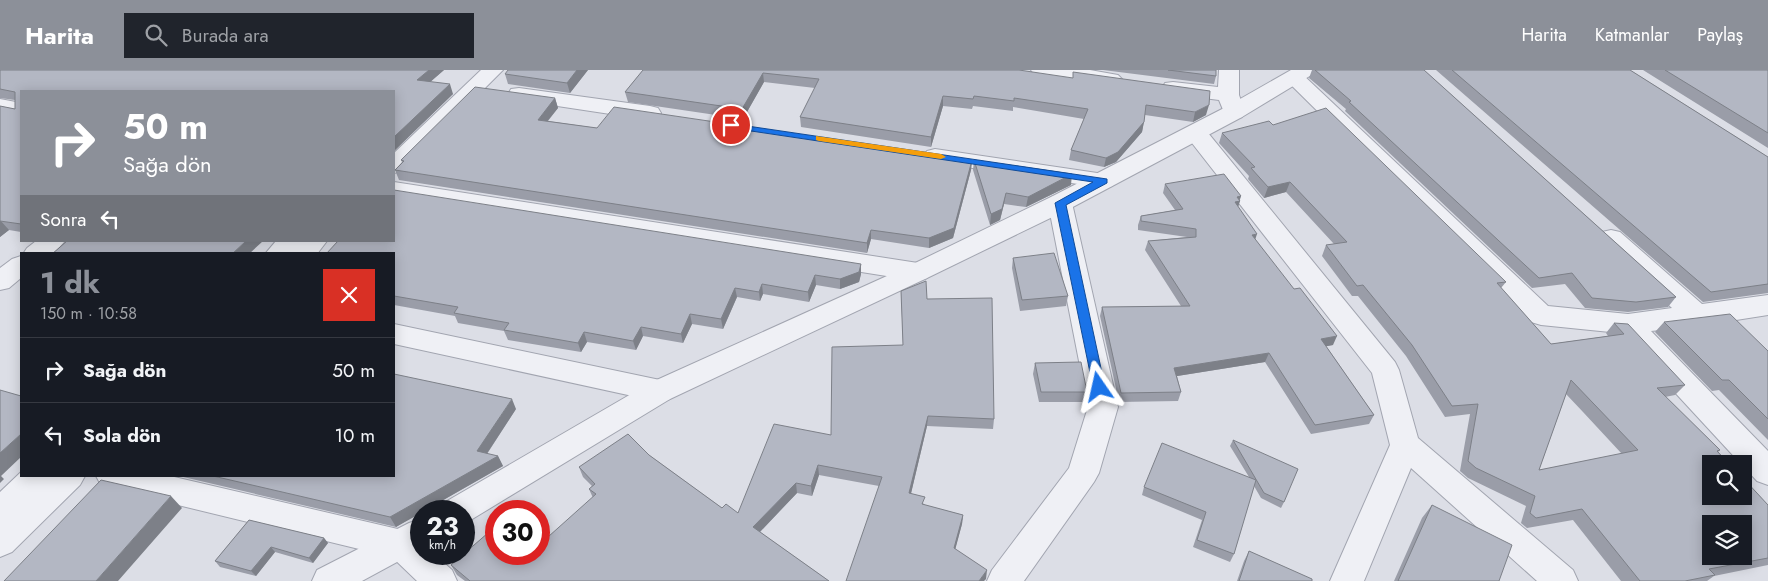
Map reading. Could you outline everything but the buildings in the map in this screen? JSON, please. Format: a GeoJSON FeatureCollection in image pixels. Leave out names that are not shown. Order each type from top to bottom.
{"type":"FeatureCollection","features":[{"type":"Feature","properties":{"kind":"street"},"geometry":{"type":"LineString","coordinates":[[395,144],[475,79],[493,70]]}},
{"type":"Feature","properties":{"kind":"street"},"geometry":{"type":"LineString","coordinates":[[1047,70],[1139,83],[1231,104]]}},
{"type":"Feature","properties":{"kind":"street"},"geometry":{"type":"LineString","coordinates":[[1229,70],[1231,104]]}},
{"type":"Feature","properties":{"kind":"street"},"geometry":{"type":"LineString","coordinates":[[475,501],[660,391],[918,272],[1060,203],[1196,133],[1231,104],[1300,74],[1541,315],[1628,324],[1768,305]]}},
{"type":"Feature","properties":{"kind":"street"},"geometry":{"type":"LineString","coordinates":[[475,79],[672,117]]}},
{"type":"Feature","properties":{"kind":"street"},"geometry":{"type":"LineString","coordinates":[[395,165],[475,79]]}},
{"type":"Feature","properties":{"kind":"street"},"geometry":{"type":"LineString","coordinates":[[0,106],[20,110]]}},
{"type":"Feature","properties":{"kind":"street"},"geometry":{"type":"LineString","coordinates":[[1196,133],[1385,370],[1405,445],[1561,581]]}},
{"type":"Feature","properties":{"kind":"street"},"geometry":{"type":"LineString","coordinates":[[917,153],[1104,181]]}},
{"type":"Feature","properties":{"kind":"street"},"geometry":{"type":"LineString","coordinates":[[395,190],[918,272]]}},
{"type":"Feature","properties":{"kind":"street"},"geometry":{"type":"LineString","coordinates":[[1004,581],[1083,473],[1103,406],[1060,203]]}},
{"type":"Feature","properties":{"kind":"street"},"geometry":{"type":"LineString","coordinates":[[1596,225],[1698,316]]}},
{"type":"Feature","properties":{"kind":"street"},"geometry":{"type":"LineString","coordinates":[[39,252],[52,242]]}},
{"type":"Feature","properties":{"kind":"street"},"geometry":{"type":"LineString","coordinates":[[280,252],[290,242]]}},
{"type":"Feature","properties":{"kind":"street"},"geometry":{"type":"LineString","coordinates":[[304,252],[314,242]]}},
{"type":"Feature","properties":{"kind":"street"},"geometry":{"type":"LineString","coordinates":[[0,281],[20,266]]}},
{"type":"Feature","properties":{"kind":"street"},"geometry":{"type":"LineString","coordinates":[[1628,324],[1768,472]]}},
{"type":"Feature","properties":{"kind":"street"},"geometry":{"type":"LineString","coordinates":[[395,334],[660,391]]}},
{"type":"Feature","properties":{"kind":"street"},"geometry":{"type":"LineString","coordinates":[[1347,581],[1405,445]]}},
{"type":"Feature","properties":{"kind":"street"},"geometry":{"type":"LineString","coordinates":[[0,512],[37,477]]}},
{"type":"Feature","properties":{"kind":"street"},"geometry":{"type":"LineString","coordinates":[[0,542],[68,477]]}},
{"type":"Feature","properties":{"kind":"street"},"geometry":{"type":"LineString","coordinates":[[117,477],[410,539]]}},
{"type":"Feature","properties":{"kind":"street"},"geometry":{"type":"LineString","coordinates":[[329,581],[410,540]]}},
{"type":"Feature","properties":{"kind":"street"},"geometry":{"type":"LineString","coordinates":[[429,565],[440,581]]}},
{"type":"Feature","properties":{"kind":"slow traffic"},"geometry":{"type":"LineString","coordinates":[[819,138],[941,157]]}},
{"type":"Feature","properties":{"kind":"route"},"geometry":{"type":"LineString","coordinates":[[731,125],[1104,181],[1060,203],[1099,387]]}}]}
